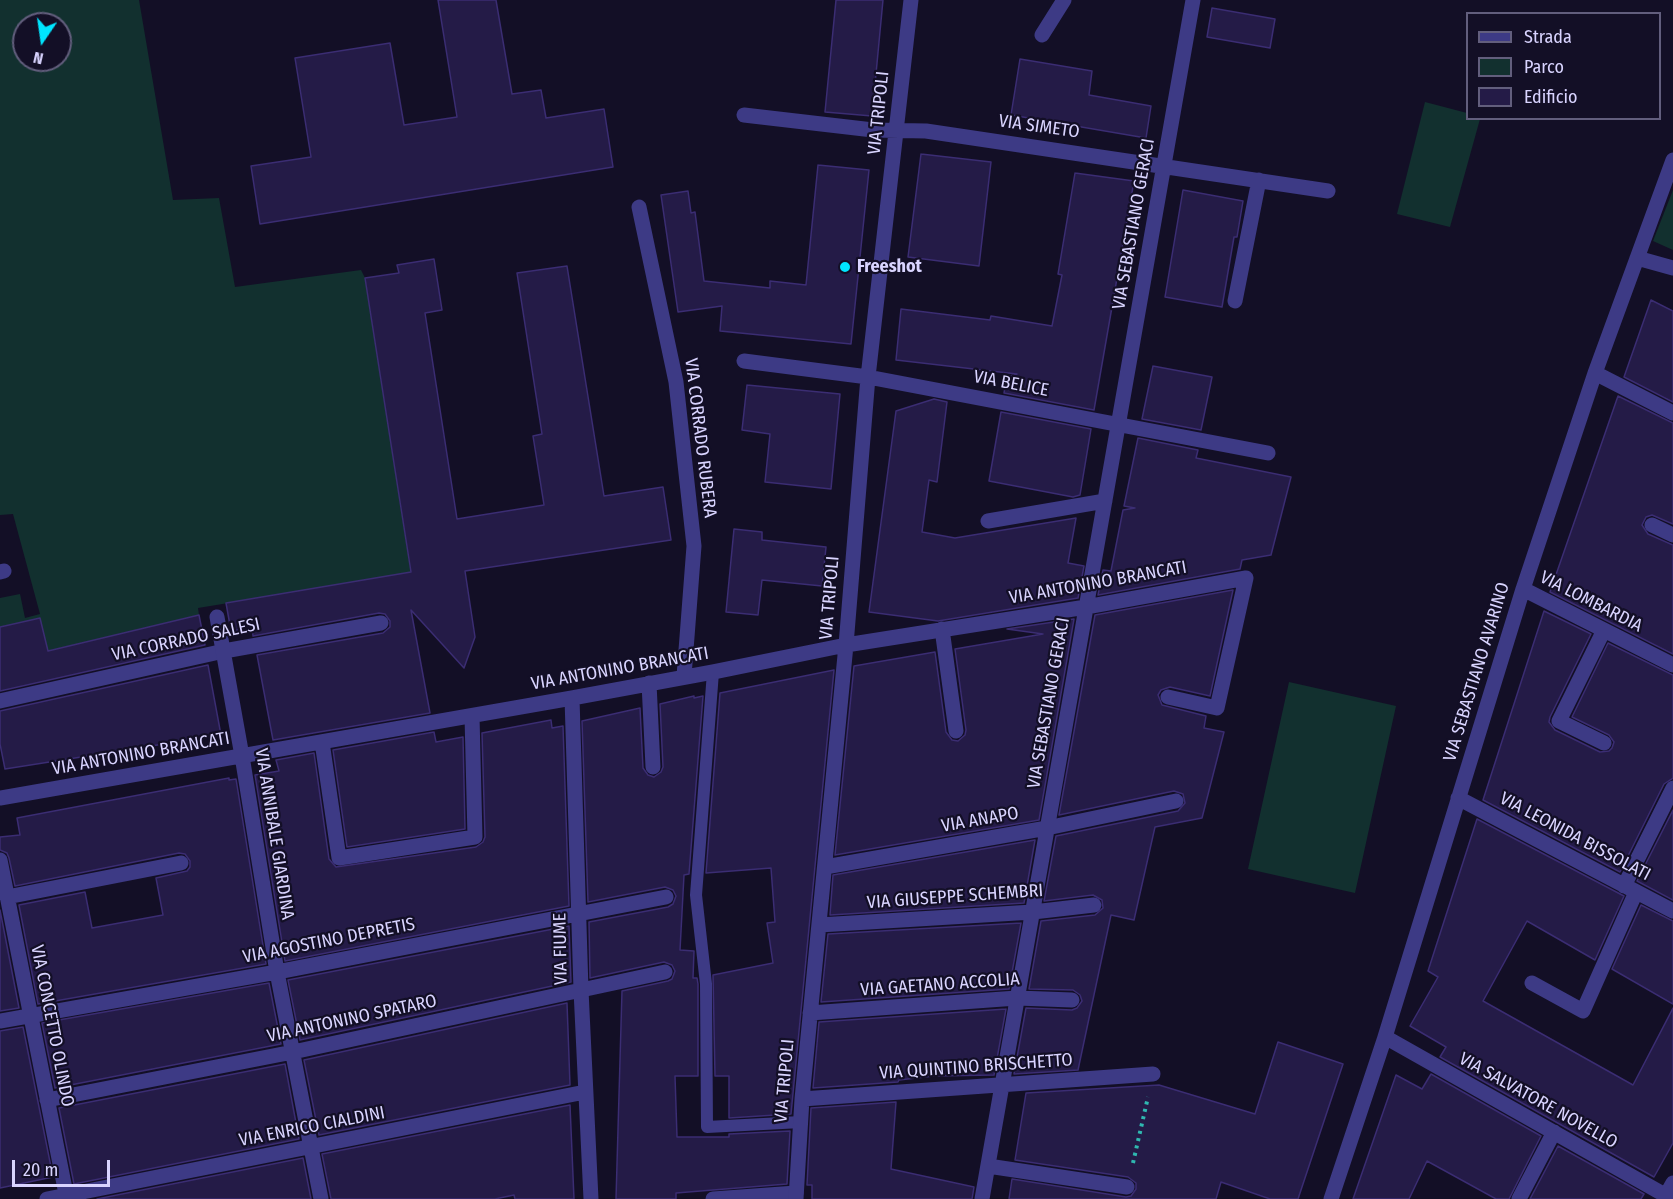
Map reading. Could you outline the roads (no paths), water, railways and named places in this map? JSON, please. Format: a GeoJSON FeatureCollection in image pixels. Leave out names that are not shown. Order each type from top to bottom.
{"type":"FeatureCollection","features":[{"type":"Feature","properties":{"kind":"street","name":"VIA TRIPOLI"},"geometry":{"type":"LineString","coordinates":[[796,1196],[802,1099],[846,645],[868,377],[911,0]]}},
{"type":"Feature","properties":{"kind":"street"},"geometry":{"type":"LineString","coordinates":[[1042,35],[1064,0]]}},
{"type":"Feature","properties":{"kind":"street","name":"VIA SEBASTIANO GERACI"},"geometry":{"type":"LineString","coordinates":[[982,1199],[1193,0]]}},
{"type":"Feature","properties":{"kind":"street","name":"VIA SIMETO"},"geometry":{"type":"LineString","coordinates":[[744,115],[873,130],[926,130],[1328,191]]}},
{"type":"Feature","properties":{"kind":"street","name":"VIA SEBASTIANO AVARINO"},"geometry":{"type":"LineString","coordinates":[[1331,1199],[1384,1037],[1523,589],[1595,373],[1673,160]]}},
{"type":"Feature","properties":{"kind":"street"},"geometry":{"type":"LineString","coordinates":[[1235,301],[1258,180]]}},
{"type":"Feature","properties":{"kind":"street","name":"VIA CORRADO RUBERA"},"geometry":{"type":"LineString","coordinates":[[639,207],[676,382],[694,546],[684,676]]}},
{"type":"Feature","properties":{"kind":"street"},"geometry":{"type":"LineString","coordinates":[[1637,258],[1673,268]]}},
{"type":"Feature","properties":{"kind":"street","name":"VIA BELICE"},"geometry":{"type":"LineString","coordinates":[[744,361],[868,377],[1268,453]]}},
{"type":"Feature","properties":{"kind":"street"},"geometry":{"type":"LineString","coordinates":[[1595,373],[1673,412]]}},
{"type":"Feature","properties":{"kind":"street"},"geometry":{"type":"LineString","coordinates":[[988,521],[1105,501]]}},
{"type":"Feature","properties":{"kind":"street"},"geometry":{"type":"LineString","coordinates":[[1652,525],[1673,535]]}},
{"type":"Feature","properties":{"kind":"street","name":"VIA ANTONINO BRANCATI"},"geometry":{"type":"LineString","coordinates":[[0,798],[572,698],[942,628],[1086,607],[1246,578],[1217,708],[1168,697]]}},
{"type":"Feature","properties":{"kind":"street","name":"VIA LOMBARDIA"},"geometry":{"type":"LineString","coordinates":[[1523,589],[1673,665]]}},
{"type":"Feature","properties":{"kind":"street","name":"VIA ANNIBALE GIARDINA"},"geometry":{"type":"LineString","coordinates":[[217,617],[277,972],[321,1199]]}},
{"type":"Feature","properties":{"kind":"street","name":"VIA CORRADO SALESI"},"geometry":{"type":"LineString","coordinates":[[0,701],[224,651],[381,623]]}},
{"type":"Feature","properties":{"kind":"street"},"geometry":{"type":"LineString","coordinates":[[942,628],[956,731]]}},
{"type":"Feature","properties":{"kind":"street"},"geometry":{"type":"LineString","coordinates":[[1604,630],[1559,722],[1604,743]]}},
{"type":"Feature","properties":{"kind":"street"},"geometry":{"type":"LineString","coordinates":[[650,683],[653,767]]}},
{"type":"Feature","properties":{"kind":"street","name":"VIA FIUME"},"geometry":{"type":"LineString","coordinates":[[572,698],[581,990],[591,1199]]}},
{"type":"Feature","properties":{"kind":"street"},"geometry":{"type":"LineString","coordinates":[[322,742],[339,858],[475,837],[472,716]]}},
{"type":"Feature","properties":{"kind":"street"},"geometry":{"type":"LineString","coordinates":[[1532,983],[1583,1011],[1630,889],[1673,788]]}},
{"type":"Feature","properties":{"kind":"street","name":"VIA LEONIDA BISSOLATI"},"geometry":{"type":"LineString","coordinates":[[1458,798],[1673,911]]}},
{"type":"Feature","properties":{"kind":"street","name":"VIA ANAPO"},"geometry":{"type":"LineString","coordinates":[[825,867],[1047,828],[1176,801]]}},
{"type":"Feature","properties":{"kind":"street","name":"VIA CONCETTO OLINDO"},"geometry":{"type":"LineString","coordinates":[[0,860],[66,1197]]}},
{"type":"Feature","properties":{"kind":"street"},"geometry":{"type":"LineString","coordinates":[[7,897],[182,863]]}},
{"type":"Feature","properties":{"kind":"street","name":"VIA AGOSTINO DEPRETIS"},"geometry":{"type":"LineString","coordinates":[[0,1021],[277,972],[666,897]]}},
{"type":"Feature","properties":{"kind":"street","name":"VIA GIUSEPPE SCHEMBRI"},"geometry":{"type":"LineString","coordinates":[[819,925],[1033,912],[1094,905]]}},
{"type":"Feature","properties":{"kind":"street","name":"VIA ANTONINO SPATARO"},"geometry":{"type":"LineString","coordinates":[[47,1100],[293,1052],[665,972]]}},
{"type":"Feature","properties":{"kind":"street","name":"VIA GAETANO ACCOLIA"},"geometry":{"type":"LineString","coordinates":[[810,1013],[1017,998],[1072,999]]}},
{"type":"Feature","properties":{"kind":"street","name":"VIA SALVATORE NOVELLO"},"geometry":{"type":"LineString","coordinates":[[1384,1037],[1669,1194]]}},
{"type":"Feature","properties":{"kind":"street","name":"VIA QUINTINO BRISCHETTO"},"geometry":{"type":"LineString","coordinates":[[802,1099],[1153,1074]]}},
{"type":"Feature","properties":{"kind":"street","name":"VIA ENRICO CIALDINI"},"geometry":{"type":"LineString","coordinates":[[47,1199],[585,1092]]}},
{"type":"Feature","properties":{"kind":"street"},"geometry":{"type":"LineString","coordinates":[[1519,1199],[1554,1132]]}},
{"type":"Feature","properties":{"kind":"street"},"geometry":{"type":"LineString","coordinates":[[988,1166],[1127,1187]]}},
{"type":"Feature","properties":{"kind":"street"},"geometry":{"type":"LineString","coordinates":[[713,1199],[796,1196]]}},
{"type":"Feature","properties":{"kind":"lane"},"geometry":{"type":"LineString","coordinates":[[713,672],[696,895],[706,984],[707,1127],[801,1122]]}},
{"type":"Feature","properties":{"kind":"place","name":"Freeshot"},"geometry":{"type":"Point","coordinates":[845,267]}}]}
